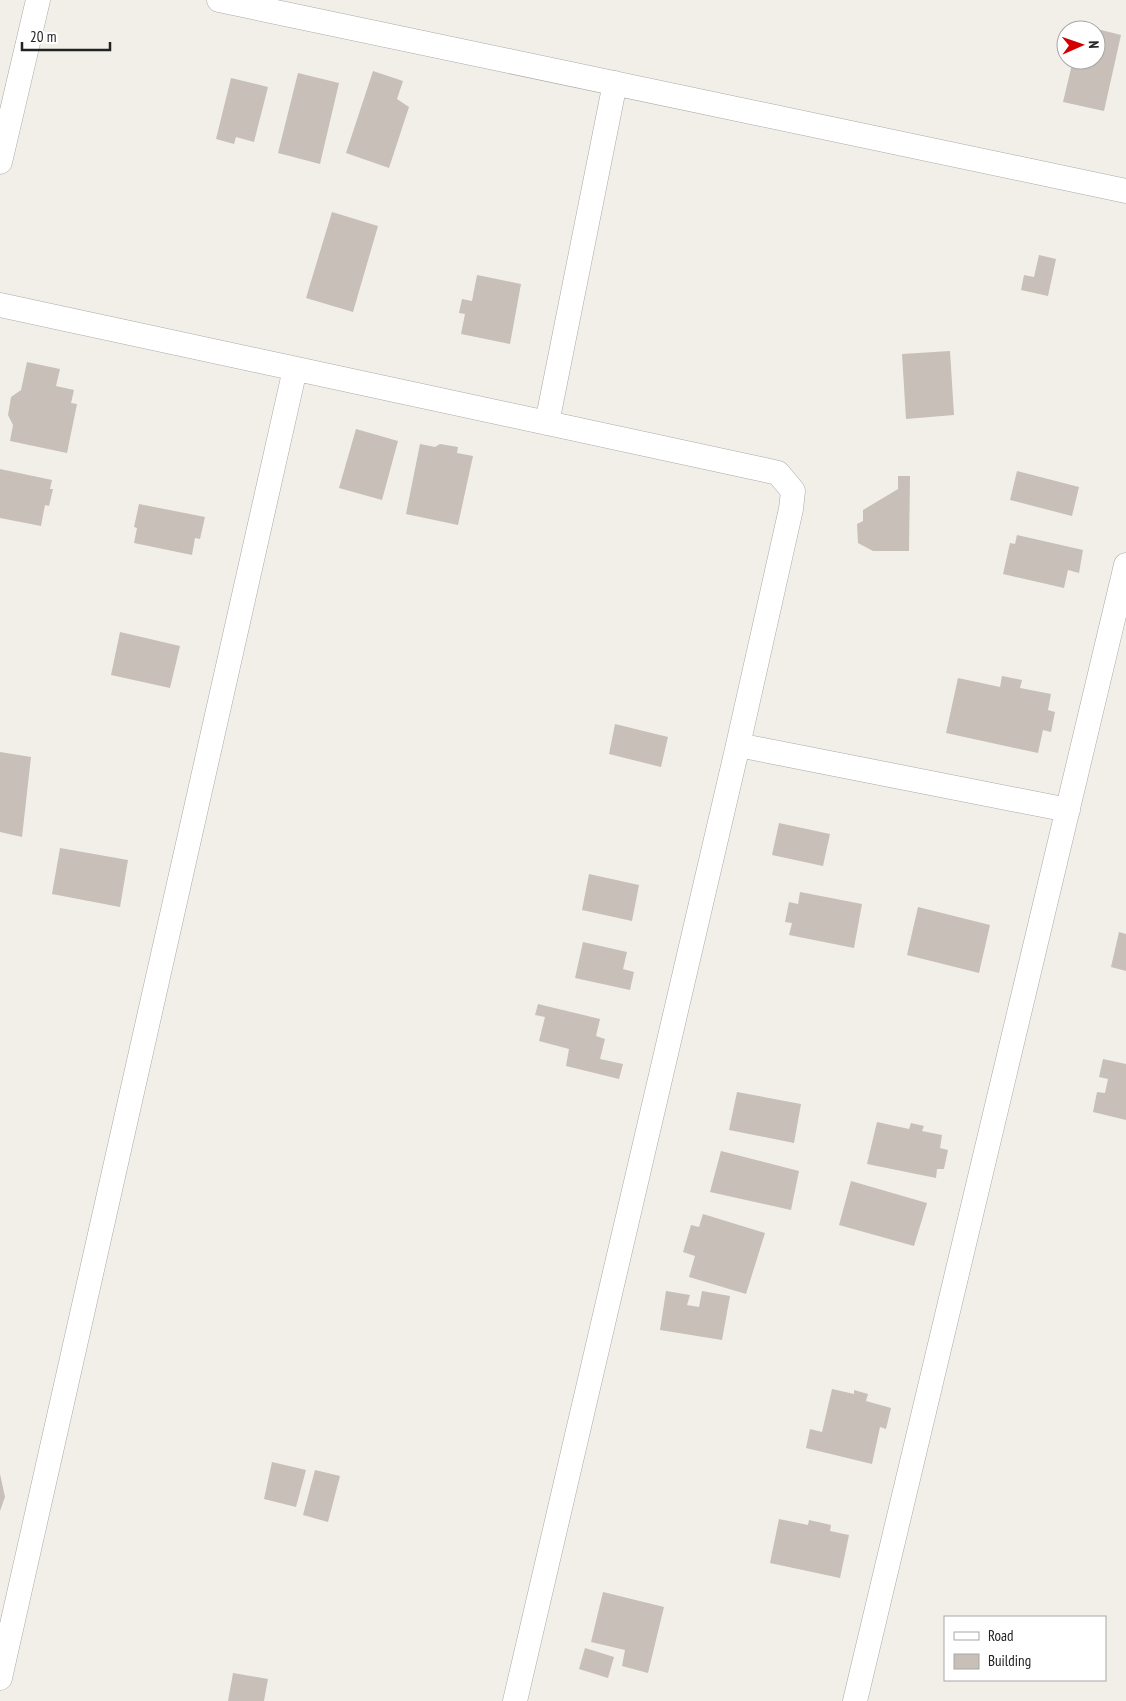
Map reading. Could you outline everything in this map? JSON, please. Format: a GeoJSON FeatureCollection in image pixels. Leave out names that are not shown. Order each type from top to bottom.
{"type":"FeatureCollection","features":[{"type":"Feature","properties":{"kind":"street"},"geometry":{"type":"LineString","coordinates":[[0,162],[38,0]]}},
{"type":"Feature","properties":{"kind":"street"},"geometry":{"type":"LineString","coordinates":[[219,0],[1126,191]]}},
{"type":"Feature","properties":{"kind":"street"},"geometry":{"type":"LineString","coordinates":[[546,423],[615,84]]}},
{"type":"Feature","properties":{"kind":"street"},"geometry":{"type":"LineString","coordinates":[[0,305],[778,474],[793,491],[791,509],[738,745],[515,1701]]}},
{"type":"Feature","properties":{"kind":"street"},"geometry":{"type":"LineString","coordinates":[[0,1678],[295,369]]}},
{"type":"Feature","properties":{"kind":"street"},"geometry":{"type":"LineString","coordinates":[[856,1701],[1126,565]]}},
{"type":"Feature","properties":{"kind":"street"},"geometry":{"type":"LineString","coordinates":[[738,745],[1068,810]]}},
{"type":"Feature","properties":{"kind":"building"},"geometry":{"type":"Polygon","coordinates":[[[1106,31],[1121,35],[1104,111],[1063,102],[1071,70],[1106,70],[1106,31]]]}},
{"type":"Feature","properties":{"kind":"building"},"geometry":{"type":"Polygon","coordinates":[[[373,71],[403,81],[397,99],[409,107],[389,168],[346,153],[373,71]]]}},
{"type":"Feature","properties":{"kind":"building"},"geometry":{"type":"Polygon","coordinates":[[[298,73],[339,83],[320,164],[278,153],[298,73]]]}},
{"type":"Feature","properties":{"kind":"building"},"geometry":{"type":"Polygon","coordinates":[[[231,78],[268,87],[254,142],[236,137],[234,144],[216,139],[231,78]]]}},
{"type":"Feature","properties":{"kind":"building"},"geometry":{"type":"Polygon","coordinates":[[[332,212],[378,226],[353,312],[306,298],[332,212]]]}},
{"type":"Feature","properties":{"kind":"building"},"geometry":{"type":"Polygon","coordinates":[[[1039,255],[1056,259],[1048,296],[1021,290],[1024,275],[1034,277],[1039,255]]]}},
{"type":"Feature","properties":{"kind":"building"},"geometry":{"type":"Polygon","coordinates":[[[477,275],[521,284],[510,344],[461,334],[465,314],[459,313],[462,299],[472,301],[477,275]]]}},
{"type":"Feature","properties":{"kind":"building"},"geometry":{"type":"Polygon","coordinates":[[[950,351],[954,415],[906,419],[902,354],[950,351]]]}},
{"type":"Feature","properties":{"kind":"building"},"geometry":{"type":"Polygon","coordinates":[[[27,362],[60,369],[56,386],[74,390],[71,403],[77,404],[67,453],[10,441],[13,425],[8,415],[11,397],[21,390],[27,362]]]}},
{"type":"Feature","properties":{"kind":"building"},"geometry":{"type":"Polygon","coordinates":[[[356,429],[398,441],[382,500],[339,488],[356,429]]]}},
{"type":"Feature","properties":{"kind":"building"},"geometry":{"type":"Polygon","coordinates":[[[420,444],[435,447],[440,444],[458,447],[457,453],[473,456],[458,525],[406,514],[420,444]]]}},
{"type":"Feature","properties":{"kind":"building"},"geometry":{"type":"Polygon","coordinates":[[[0,469],[52,480],[50,489],[53,489],[49,506],[45,505],[41,526],[0,518],[0,469]]]}},
{"type":"Feature","properties":{"kind":"building"},"geometry":{"type":"Polygon","coordinates":[[[1017,471],[1079,487],[1072,516],[1010,500],[1017,471]]]}},
{"type":"Feature","properties":{"kind":"building"},"geometry":{"type":"Polygon","coordinates":[[[898,476],[910,476],[909,551],[873,551],[858,543],[857,524],[863,521],[863,510],[898,489],[898,476]]]}},
{"type":"Feature","properties":{"kind":"building"},"geometry":{"type":"Polygon","coordinates":[[[139,504],[205,517],[200,539],[195,538],[192,555],[134,543],[137,528],[134,527],[139,504]]]}},
{"type":"Feature","properties":{"kind":"building"},"geometry":{"type":"Polygon","coordinates":[[[1017,535],[1083,550],[1079,573],[1068,570],[1064,588],[1003,574],[1010,543],[1015,544],[1017,535]]]}},
{"type":"Feature","properties":{"kind":"building"},"geometry":{"type":"Polygon","coordinates":[[[120,632],[180,646],[170,688],[111,675],[120,632]]]}},
{"type":"Feature","properties":{"kind":"building"},"geometry":{"type":"Polygon","coordinates":[[[1002,676],[1022,680],[1020,688],[1051,694],[1048,710],[1055,712],[1051,732],[1043,730],[1038,753],[946,733],[958,678],[1000,687],[1002,676]]]}},
{"type":"Feature","properties":{"kind":"building"},"geometry":{"type":"Polygon","coordinates":[[[615,724],[668,737],[661,767],[609,754],[615,724]]]}},
{"type":"Feature","properties":{"kind":"building"},"geometry":{"type":"Polygon","coordinates":[[[0,752],[31,757],[22,837],[0,832],[0,752]]]}},
{"type":"Feature","properties":{"kind":"building"},"geometry":{"type":"Polygon","coordinates":[[[779,823],[830,834],[823,866],[772,855],[779,823]]]}},
{"type":"Feature","properties":{"kind":"building"},"geometry":{"type":"Polygon","coordinates":[[[60,848],[128,860],[120,907],[52,894],[60,848]]]}},
{"type":"Feature","properties":{"kind":"building"},"geometry":{"type":"Polygon","coordinates":[[[589,874],[639,885],[632,921],[582,910],[589,874]]]}},
{"type":"Feature","properties":{"kind":"building"},"geometry":{"type":"Polygon","coordinates":[[[800,892],[862,904],[854,948],[789,935],[792,923],[785,922],[789,902],[798,904],[800,892]]]}},
{"type":"Feature","properties":{"kind":"building"},"geometry":{"type":"Polygon","coordinates":[[[918,907],[990,925],[979,973],[907,955],[918,907]]]}},
{"type":"Feature","properties":{"kind":"building"},"geometry":{"type":"Polygon","coordinates":[[[1119,932],[1126,934],[1126,971],[1111,967],[1119,932]]]}},
{"type":"Feature","properties":{"kind":"building"},"geometry":{"type":"Polygon","coordinates":[[[583,942],[627,952],[623,969],[634,972],[630,990],[575,978],[583,942]]]}},
{"type":"Feature","properties":{"kind":"building"},"geometry":{"type":"Polygon","coordinates":[[[538,1004],[600,1019],[596,1036],[605,1039],[600,1059],[623,1064],[619,1079],[566,1066],[569,1049],[539,1041],[545,1017],[535,1015],[538,1004]]]}},
{"type":"Feature","properties":{"kind":"building"},"geometry":{"type":"Polygon","coordinates":[[[1103,1059],[1126,1064],[1126,1120],[1093,1112],[1097,1092],[1105,1093],[1108,1079],[1099,1077],[1103,1059]]]}},
{"type":"Feature","properties":{"kind":"building"},"geometry":{"type":"Polygon","coordinates":[[[737,1092],[801,1104],[794,1143],[729,1130],[737,1092]]]}},
{"type":"Feature","properties":{"kind":"building"},"geometry":{"type":"Polygon","coordinates":[[[877,1122],[909,1129],[911,1123],[924,1126],[922,1131],[942,1135],[940,1148],[948,1150],[944,1169],[937,1169],[936,1178],[867,1164],[877,1122]]]}},
{"type":"Feature","properties":{"kind":"building"},"geometry":{"type":"Polygon","coordinates":[[[721,1151],[799,1171],[791,1210],[710,1192],[721,1151]]]}},
{"type":"Feature","properties":{"kind":"building"},"geometry":{"type":"Polygon","coordinates":[[[851,1181],[927,1203],[914,1246],[839,1225],[851,1181]]]}},
{"type":"Feature","properties":{"kind":"building"},"geometry":{"type":"Polygon","coordinates":[[[703,1214],[765,1233],[746,1294],[689,1277],[695,1256],[683,1252],[691,1225],[699,1227],[703,1214]]]}},
{"type":"Feature","properties":{"kind":"building"},"geometry":{"type":"Polygon","coordinates":[[[666,1291],[690,1295],[687,1305],[699,1307],[702,1291],[730,1296],[722,1340],[660,1330],[666,1291]]]}},
{"type":"Feature","properties":{"kind":"building"},"geometry":{"type":"Polygon","coordinates":[[[832,1389],[854,1394],[854,1390],[868,1394],[866,1401],[891,1408],[886,1429],[880,1427],[872,1464],[806,1448],[810,1429],[822,1432],[832,1389]]]}},
{"type":"Feature","properties":{"kind":"building"},"geometry":{"type":"Polygon","coordinates":[[[272,1462],[306,1470],[296,1507],[264,1499],[272,1462]]]}},
{"type":"Feature","properties":{"kind":"building"},"geometry":{"type":"Polygon","coordinates":[[[315,1470],[340,1476],[328,1522],[303,1515],[315,1470]]]}},
{"type":"Feature","properties":{"kind":"building"},"geometry":{"type":"Polygon","coordinates":[[[0,1474],[5,1497],[0,1511],[0,1474]]]}},
{"type":"Feature","properties":{"kind":"building"},"geometry":{"type":"Polygon","coordinates":[[[779,1519],[808,1525],[809,1520],[831,1525],[830,1531],[849,1535],[840,1578],[770,1563],[779,1519]]]}},
{"type":"Feature","properties":{"kind":"building"},"geometry":{"type":"Polygon","coordinates":[[[603,1592],[664,1607],[648,1673],[622,1666],[625,1650],[591,1642],[603,1592]]]}},
{"type":"Feature","properties":{"kind":"building"},"geometry":{"type":"Polygon","coordinates":[[[585,1648],[614,1657],[608,1678],[579,1669],[585,1648]]]}},
{"type":"Feature","properties":{"kind":"building"},"geometry":{"type":"Polygon","coordinates":[[[233,1673],[268,1679],[264,1701],[228,1701],[233,1673]]]}}]}
